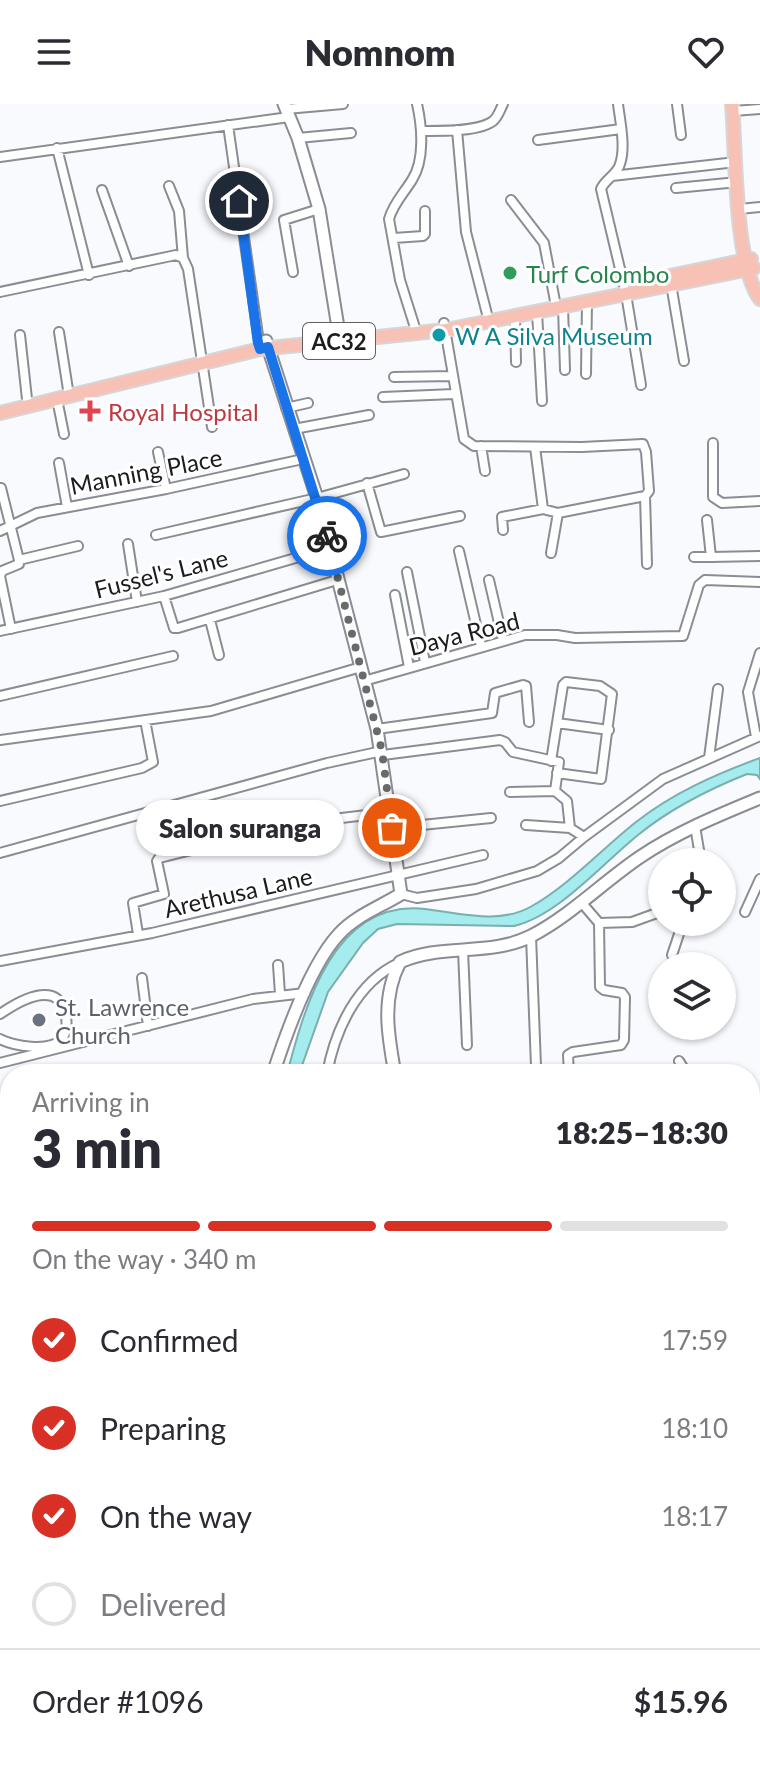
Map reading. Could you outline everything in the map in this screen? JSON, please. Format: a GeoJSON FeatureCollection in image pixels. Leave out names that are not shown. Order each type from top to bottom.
{"type":"FeatureCollection","features":[{"type":"Feature","properties":{"kind":"main road"},"geometry":{"type":"LineString","coordinates":[[736,108],[738,182],[749,208]]}},
{"type":"Feature","properties":{"kind":"main road"},"geometry":{"type":"LineString","coordinates":[[736,108],[749,208],[752,289],[760,299]]}},
{"type":"Feature","properties":{"kind":"main road"},"geometry":{"type":"LineString","coordinates":[[751,264],[760,287]]}},
{"type":"Feature","properties":{"kind":"main road","name":"AC32"},"geometry":{"type":"LineString","coordinates":[[445,326],[487,314],[587,302],[625,290],[671,284],[751,264]]}},
{"type":"Feature","properties":{"kind":"main road","name":"AC32"},"geometry":{"type":"LineString","coordinates":[[0,413],[263,345],[415,330],[515,316],[751,264]]}},
{"type":"Feature","properties":{"kind":"main road","name":"AC32"},"geometry":{"type":"LineString","coordinates":[[0,405],[64,395]]}},
{"type":"Feature","properties":{"kind":"street"},"geometry":{"type":"LineString","coordinates":[[0,157],[228,125],[286,110],[343,104]]}},
{"type":"Feature","properties":{"kind":"street"},"geometry":{"type":"LineString","coordinates":[[415,330],[400,280],[389,219],[415,177],[418,165],[421,131],[417,104]]}},
{"type":"Feature","properties":{"kind":"street"},"geometry":{"type":"LineString","coordinates":[[421,131],[457,130],[489,124],[496,119],[503,104]]}},
{"type":"Feature","properties":{"kind":"street"},"geometry":{"type":"LineString","coordinates":[[618,104],[620,166],[601,189],[625,290],[641,385]]}},
{"type":"Feature","properties":{"kind":"street"},"geometry":{"type":"LineString","coordinates":[[677,104],[681,135]]}},
{"type":"Feature","properties":{"kind":"street"},"geometry":{"type":"LineString","coordinates":[[736,108],[760,109]]}},
{"type":"Feature","properties":{"kind":"street"},"geometry":{"type":"LineString","coordinates":[[286,110],[298,138],[319,209],[340,337]]}},
{"type":"Feature","properties":{"kind":"street"},"geometry":{"type":"LineString","coordinates":[[228,125],[263,345],[317,498],[377,729],[383,753],[401,894]]}},
{"type":"Feature","properties":{"kind":"street"},"geometry":{"type":"LineString","coordinates":[[538,140],[621,129]]}},
{"type":"Feature","properties":{"kind":"street"},"geometry":{"type":"LineString","coordinates":[[457,130],[466,232],[487,314]]}},
{"type":"Feature","properties":{"kind":"street"},"geometry":{"type":"LineString","coordinates":[[298,138],[351,133]]}},
{"type":"Feature","properties":{"kind":"street"},"geometry":{"type":"LineString","coordinates":[[57,148],[89,275]]}},
{"type":"Feature","properties":{"kind":"street"},"geometry":{"type":"LineString","coordinates":[[612,176],[736,162]]}},
{"type":"Feature","properties":{"kind":"street"},"geometry":{"type":"LineString","coordinates":[[676,188],[738,182]]}},
{"type":"Feature","properties":{"kind":"street"},"geometry":{"type":"LineString","coordinates":[[169,186],[179,211],[183,258],[188,269],[212,427]]}},
{"type":"Feature","properties":{"kind":"street"},"geometry":{"type":"LineString","coordinates":[[102,190],[129,266]]}},
{"type":"Feature","properties":{"kind":"street"},"geometry":{"type":"LineString","coordinates":[[511,200],[544,243],[559,304],[565,370]]}},
{"type":"Feature","properties":{"kind":"street"},"geometry":{"type":"LineString","coordinates":[[293,272],[284,220],[319,209]]}},
{"type":"Feature","properties":{"kind":"street"},"geometry":{"type":"LineString","coordinates":[[394,238],[423,236],[425,211]]}},
{"type":"Feature","properties":{"kind":"street"},"geometry":{"type":"LineString","coordinates":[[0,292],[176,255],[183,258]]}},
{"type":"Feature","properties":{"kind":"street"},"geometry":{"type":"LineString","coordinates":[[671,284],[684,361]]}},
{"type":"Feature","properties":{"kind":"street"},"geometry":{"type":"LineString","coordinates":[[586,374],[587,302]]}},
{"type":"Feature","properties":{"kind":"street"},"geometry":{"type":"LineString","coordinates":[[537,312],[542,401]]}},
{"type":"Feature","properties":{"kind":"street"},"geometry":{"type":"LineString","coordinates":[[515,316],[516,362]]}},
{"type":"Feature","properties":{"kind":"street"},"geometry":{"type":"LineString","coordinates":[[445,326],[454,394],[464,439],[468,444],[535,447],[643,444],[646,452],[649,491],[645,496],[558,513],[543,509],[502,517],[503,530]]}},
{"type":"Feature","properties":{"kind":"street"},"geometry":{"type":"LineString","coordinates":[[59,332],[64,434]]}},
{"type":"Feature","properties":{"kind":"street"},"geometry":{"type":"LineString","coordinates":[[20,335],[27,399]]}},
{"type":"Feature","properties":{"kind":"street"},"geometry":{"type":"LineString","coordinates":[[394,377],[452,376]]}},
{"type":"Feature","properties":{"kind":"street"},"geometry":{"type":"LineString","coordinates":[[383,397],[454,394]]}},
{"type":"Feature","properties":{"kind":"street"},"geometry":{"type":"LineString","coordinates":[[286,408],[308,403]]}},
{"type":"Feature","properties":{"kind":"street"},"geometry":{"type":"LineString","coordinates":[[294,429],[369,415]]}},
{"type":"Feature","properties":{"kind":"street"},"geometry":{"type":"LineString","coordinates":[[713,443],[713,497],[722,503],[760,501]]}},
{"type":"Feature","properties":{"kind":"street"},"geometry":{"type":"LineString","coordinates":[[481,446],[485,471]]}},
{"type":"Feature","properties":{"kind":"street"},"geometry":{"type":"LineString","coordinates":[[535,447],[543,509]]}},
{"type":"Feature","properties":{"kind":"street"},"geometry":{"type":"LineString","coordinates":[[158,452],[166,489]]}},
{"type":"Feature","properties":{"kind":"street","name":"Manning Place"},"geometry":{"type":"LineString","coordinates":[[5,530],[27,516],[303,459]]}},
{"type":"Feature","properties":{"kind":"street"},"geometry":{"type":"LineString","coordinates":[[59,463],[67,507]]}},
{"type":"Feature","properties":{"kind":"street"},"geometry":{"type":"LineString","coordinates":[[156,535],[317,498],[404,474]]}},
{"type":"Feature","properties":{"kind":"street"},"geometry":{"type":"LineString","coordinates":[[367,483],[381,532],[460,516]]}},
{"type":"Feature","properties":{"kind":"street"},"geometry":{"type":"LineString","coordinates":[[1,488],[5,530],[19,560],[19,564],[2,571],[0,576],[11,629]]}},
{"type":"Feature","properties":{"kind":"street"},"geometry":{"type":"LineString","coordinates":[[645,496],[647,564]]}},
{"type":"Feature","properties":{"kind":"street"},"geometry":{"type":"LineString","coordinates":[[551,553],[558,513]]}},
{"type":"Feature","properties":{"kind":"street"},"geometry":{"type":"LineString","coordinates":[[707,520],[711,557]]}},
{"type":"Feature","properties":{"kind":"street"},"geometry":{"type":"LineString","coordinates":[[128,544],[137,602]]}},
{"type":"Feature","properties":{"kind":"street"},"geometry":{"type":"LineString","coordinates":[[19,560],[78,546]]}},
{"type":"Feature","properties":{"kind":"street","name":"Fussel's Lane"},"geometry":{"type":"LineString","coordinates":[[0,631],[164,596],[330,548]]}},
{"type":"Feature","properties":{"kind":"street"},"geometry":{"type":"LineString","coordinates":[[459,551],[481,646]]}},
{"type":"Feature","properties":{"kind":"street"},"geometry":{"type":"LineString","coordinates":[[694,557],[760,556]]}},
{"type":"Feature","properties":{"kind":"street"},"geometry":{"type":"LineString","coordinates":[[407,572],[425,662]]}},
{"type":"Feature","properties":{"kind":"street"},"geometry":{"type":"LineString","coordinates":[[164,596],[174,628],[210,620],[337,580]]}},
{"type":"Feature","properties":{"kind":"street"},"geometry":{"type":"LineString","coordinates":[[489,580],[503,640]]}},
{"type":"Feature","properties":{"kind":"street","name":"Daya Road"},"geometry":{"type":"LineString","coordinates":[[364,681],[525,635],[575,638],[683,636],[699,585],[705,580],[760,582]]}},
{"type":"Feature","properties":{"kind":"street"},"geometry":{"type":"LineString","coordinates":[[395,595],[409,667]]}},
{"type":"Feature","properties":{"kind":"street"},"geometry":{"type":"LineString","coordinates":[[210,620],[219,655]]}},
{"type":"Feature","properties":{"kind":"street"},"geometry":{"type":"LineString","coordinates":[[276,1064],[289,1023],[336,937],[362,916],[401,894],[417,898],[476,889],[537,871],[559,858],[663,779],[758,737],[748,692],[760,653]]}},
{"type":"Feature","properties":{"kind":"street"},"geometry":{"type":"LineString","coordinates":[[0,696],[173,656]]}},
{"type":"Feature","properties":{"kind":"street"},"geometry":{"type":"LineString","coordinates":[[0,740],[211,711],[361,667]]}},
{"type":"Feature","properties":{"kind":"street"},"geometry":{"type":"LineString","coordinates":[[551,761],[563,685],[566,682],[600,686],[612,694],[601,779],[557,773]]}},
{"type":"Feature","properties":{"kind":"street"},"geometry":{"type":"LineString","coordinates":[[377,729],[492,713],[495,693],[523,685],[526,686],[529,722]]}},
{"type":"Feature","properties":{"kind":"street"},"geometry":{"type":"LineString","coordinates":[[709,758],[718,689]]}},
{"type":"Feature","properties":{"kind":"street"},"geometry":{"type":"LineString","coordinates":[[0,801],[142,768],[153,762],[145,720]]}},
{"type":"Feature","properties":{"kind":"street"},"geometry":{"type":"LineString","coordinates":[[557,723],[609,730]]}},
{"type":"Feature","properties":{"kind":"street"},"geometry":{"type":"LineString","coordinates":[[0,853],[327,763],[383,753],[500,740],[513,752],[559,762],[555,791]]}},
{"type":"Feature","properties":{"kind":"street"},"geometry":{"type":"LineString","coordinates":[[510,792],[555,791],[567,801],[570,828]]}},
{"type":"Feature","properties":{"kind":"street"},"geometry":{"type":"LineString","coordinates":[[329,1064],[331,1049],[359,995],[382,970],[429,953],[506,945],[531,936],[640,857],[695,826],[760,798]]}},
{"type":"Feature","properties":{"kind":"street"},"geometry":{"type":"LineString","coordinates":[[138,934],[135,901],[164,894],[159,858],[291,826],[345,816],[390,813]]}},
{"type":"Feature","properties":{"kind":"street"},"geometry":{"type":"LineString","coordinates":[[392,828],[491,818]]}},
{"type":"Feature","properties":{"kind":"street"},"geometry":{"type":"LineString","coordinates":[[526,825],[570,828],[584,837]]}},
{"type":"Feature","properties":{"kind":"street"},"geometry":{"type":"LineString","coordinates":[[695,826],[699,848]]}},
{"type":"Feature","properties":{"kind":"street","name":"Arethusa Lane"},"geometry":{"type":"LineString","coordinates":[[0,961],[210,919],[483,855]]}},
{"type":"Feature","properties":{"kind":"street"},"geometry":{"type":"LineString","coordinates":[[745,912],[760,879]]}},
{"type":"Feature","properties":{"kind":"street"},"geometry":{"type":"LineString","coordinates":[[568,1064],[568,1055],[573,1052],[621,1045],[624,1040],[625,997],[622,993],[600,987],[599,923],[581,902]]}},
{"type":"Feature","properties":{"kind":"street"},"geometry":{"type":"LineString","coordinates":[[599,923],[632,922],[648,916]]}},
{"type":"Feature","properties":{"kind":"street"},"geometry":{"type":"LineString","coordinates":[[531,936],[536,1064]]}},
{"type":"Feature","properties":{"kind":"street"},"geometry":{"type":"LineString","coordinates":[[463,950],[467,1045]]}},
{"type":"Feature","properties":{"kind":"street"},"geometry":{"type":"LineString","coordinates":[[393,1064],[387,1032],[387,1005],[391,979],[400,962]]}},
{"type":"Feature","properties":{"kind":"street"},"geometry":{"type":"LineString","coordinates":[[278,965],[280,994]]}},
{"type":"Feature","properties":{"kind":"street"},"geometry":{"type":"LineString","coordinates":[[142,978],[148,1026]]}},
{"type":"Feature","properties":{"kind":"street"},"geometry":{"type":"LineString","coordinates":[[0,1063],[280,994],[305,993]]}},
{"type":"Feature","properties":{"kind":"street"},"geometry":{"type":"LineString","coordinates":[[0,1014],[20,1002],[51,996],[64,1010],[67,1025],[59,1042],[42,1046],[27,1046],[0,1039]]}},
{"type":"Feature","properties":{"kind":"water"},"geometry":{"type":"Polygon","coordinates":[[[760,758],[760,779],[757,775],[747,774],[676,808],[638,835],[563,900],[531,920],[514,926],[397,924],[378,929],[363,943],[328,992],[303,1064],[290,1064],[303,1018],[329,962],[346,939],[368,921],[394,910],[425,909],[493,916],[520,912],[559,888],[636,822],[680,793],[760,758]]]}},
{"type":"Feature","properties":{"kind":"way so far"},"geometry":{"type":"LineString","coordinates":[[327,536],[382,751],[392,828]]}},
{"type":"Feature","properties":{"kind":"place","name":"Turf Colombo"},"geometry":{"type":"Point","coordinates":[510,273]}},
{"type":"Feature","properties":{"kind":"place","name":"W A Silva Museum"},"geometry":{"type":"Point","coordinates":[439,335]}},
{"type":"Feature","properties":{"kind":"place","name":"Royal Hospital"},"geometry":{"type":"Point","coordinates":[90,411]}},
{"type":"Feature","properties":{"kind":"place","name":"Salon suranga"},"geometry":{"type":"Point","coordinates":[392,828]}},
{"type":"Feature","properties":{"kind":"place","name":"St. Lawrence Church"},"geometry":{"type":"Point","coordinates":[39,1020]}},
{"type":"Feature","properties":{"kind":"route"},"geometry":{"type":"LineString","coordinates":[[239,201],[258,343],[260,349],[268,347],[327,536]]}}]}
